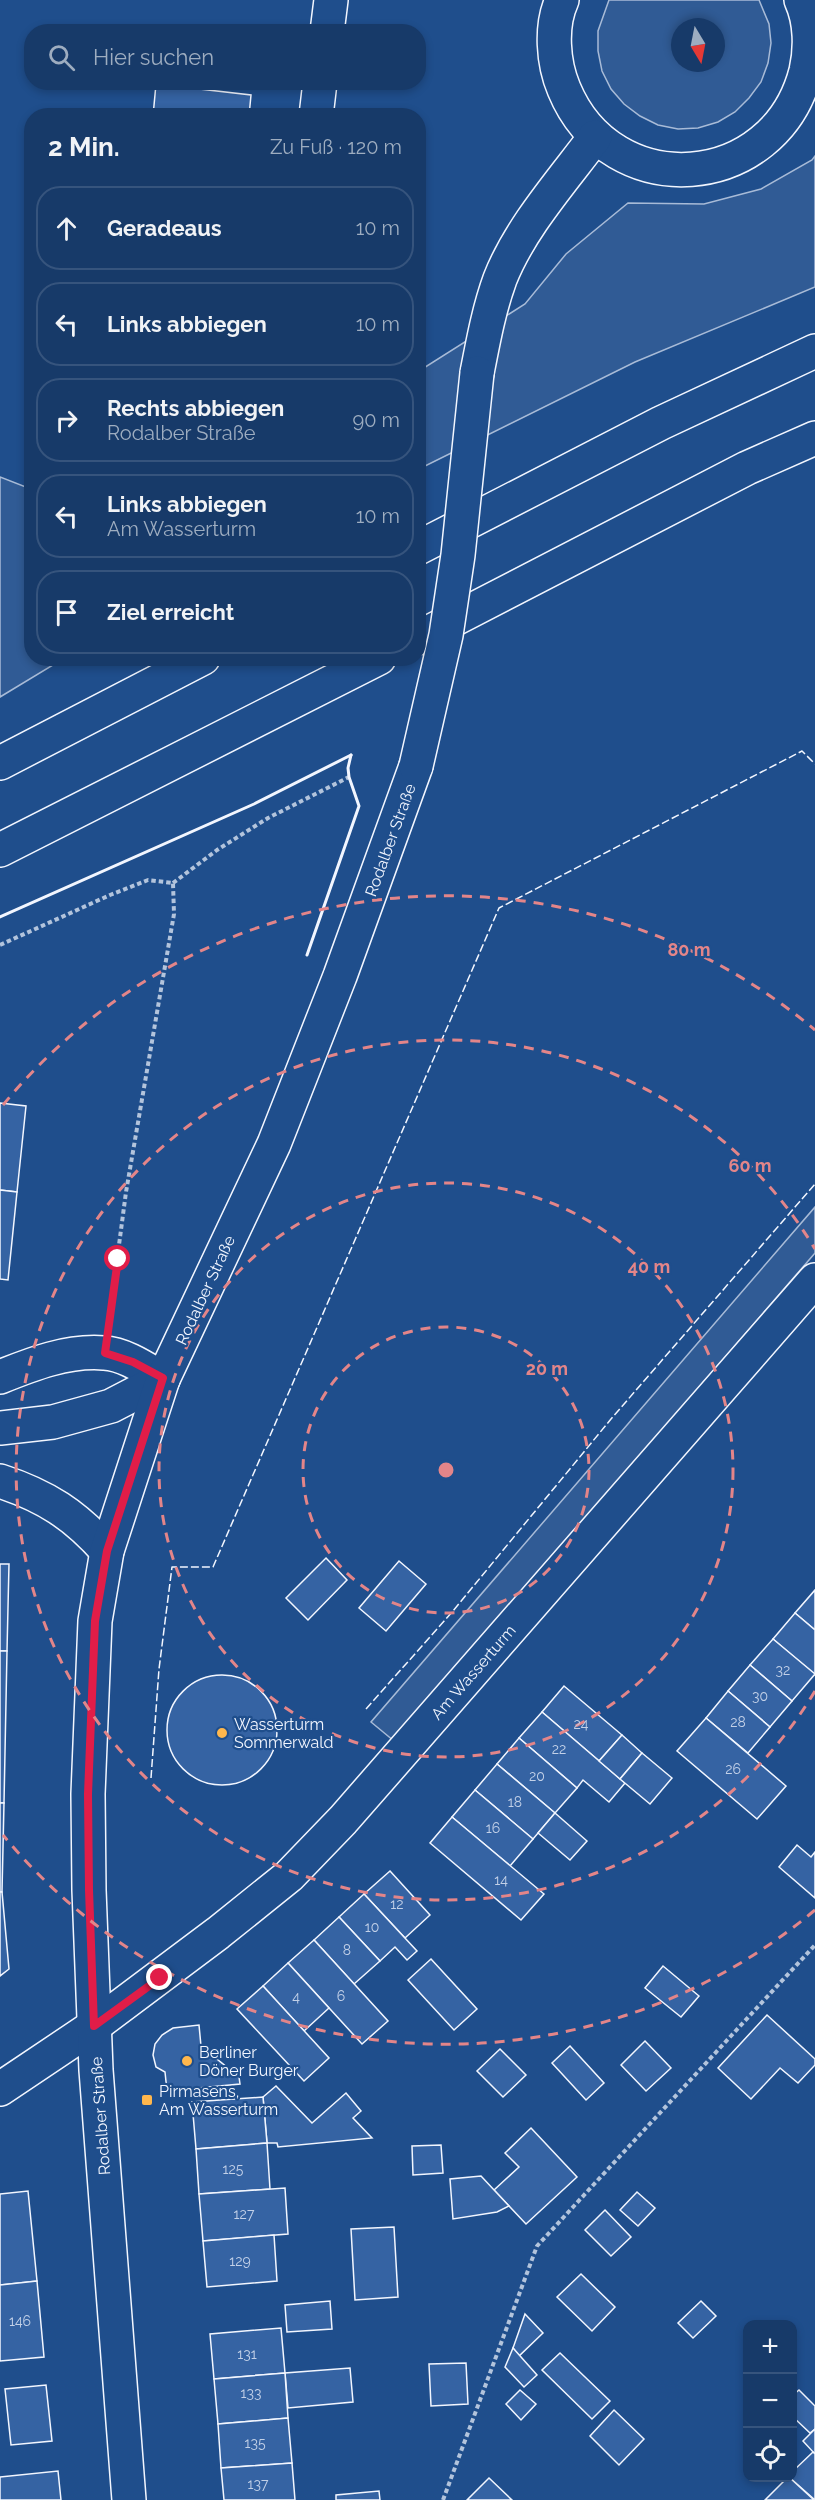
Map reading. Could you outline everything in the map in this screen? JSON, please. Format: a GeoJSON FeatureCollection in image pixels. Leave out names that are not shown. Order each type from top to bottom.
{"type":"FeatureCollection","features":[{"type":"Feature","properties":{"kind":"main road"},"geometry":{"type":"LineString","coordinates":[[328,24],[331,0]]}},
{"type":"Feature","properties":{"kind":"main road"},"geometry":{"type":"LineString","coordinates":[[562,0],[554,40],[558,76],[572,109],[595,137],[629,159],[668,170],[709,168],[747,153],[778,127],[800,93],[812,54],[806,10],[801,0]]}},
{"type":"Feature","properties":{"kind":"main road"},"geometry":{"type":"LineString","coordinates":[[317,108],[319,90]]}},
{"type":"Feature","properties":{"kind":"main road","name":"Rodalber Straße"},"geometry":{"type":"LineString","coordinates":[[129,2500],[94,2026],[89,1890],[90,1717],[95,1621],[107,1551],[163,1378],[274,1144],[344,965],[416,766],[448,623],[459,555],[477,373],[484,337],[501,278],[534,217],[595,137]]}},
{"type":"Feature","properties":{"kind":"main road"},"geometry":{"type":"LineString","coordinates":[[426,544],[661,423],[815,351]]}},
{"type":"Feature","properties":{"kind":"main road"},"geometry":{"type":"LineString","coordinates":[[426,634],[747,468],[815,438]]}},
{"type":"Feature","properties":{"kind":"main road"},"geometry":{"type":"LineString","coordinates":[[0,764],[188,666]]}},
{"type":"Feature","properties":{"kind":"main road"},"geometry":{"type":"LineString","coordinates":[[0,850],[363,666]]}},
{"type":"Feature","properties":{"kind":"main road","name":"Am Wasserturm"},"geometry":{"type":"LineString","coordinates":[[0,2089],[94,2026],[218,1934],[289,1876],[343,1820],[815,1280]]}},
{"type":"Feature","properties":{"kind":"main road"},"geometry":{"type":"LineString","coordinates":[[0,1377],[40,1361],[105,1353],[133,1362],[163,1378]]}},
{"type":"Feature","properties":{"kind":"main road"},"geometry":{"type":"LineString","coordinates":[[0,1428],[53,1422],[111,1406],[163,1378]]}},
{"type":"Feature","properties":{"kind":"main road"},"geometry":{"type":"LineString","coordinates":[[0,1481],[29,1491],[63,1510],[90,1532],[107,1551]]}},
{"type":"Feature","properties":{"kind":"path"},"geometry":{"type":"LineString","coordinates":[[0,945],[148,880],[172,883],[217,850],[268,818],[349,777]]}},
{"type":"Feature","properties":{"kind":"path"},"geometry":{"type":"LineString","coordinates":[[105,1353],[126,1192],[174,914],[172,883]]}},
{"type":"Feature","properties":{"kind":"path"},"geometry":{"type":"LineString","coordinates":[[443,2500],[537,2246],[815,1945]]}},
{"type":"Feature","properties":{"kind":"shaded area"},"geometry":{"type":"Polygon","coordinates":[[[609,0],[759,0],[769,24],[771,43],[768,63],[761,82],[735,112],[718,122],[698,128],[678,129],[658,125],[640,116],[624,104],[611,89],[602,71],[598,51],[598,31],[609,0]]]}},
{"type":"Feature","properties":{"kind":"shaded area"},"geometry":{"type":"Polygon","coordinates":[[[815,156],[815,287],[635,362],[426,466],[426,367],[525,304],[566,254],[628,203],[704,204],[761,189],[812,160],[815,156]]]}},
{"type":"Feature","properties":{"kind":"shaded area"},"geometry":{"type":"Polygon","coordinates":[[[0,477],[24,486],[24,666],[51,666],[0,697],[0,477]]]}},
{"type":"Feature","properties":{"kind":"shaded area"},"geometry":{"type":"Polygon","coordinates":[[[815,1207],[815,1253],[394,1741],[371,1722],[815,1207]]]}},
{"type":"Feature","properties":{"kind":"building"},"geometry":{"type":"Polygon","coordinates":[[[155,90],[208,90],[251,95],[250,108],[154,108],[155,90]]]}},
{"type":"Feature","properties":{"kind":"building"},"geometry":{"type":"Polygon","coordinates":[[[0,1103],[26,1106],[17,1192],[0,1190],[0,1103]]]}},
{"type":"Feature","properties":{"kind":"building"},"geometry":{"type":"Polygon","coordinates":[[[0,1190],[17,1192],[8,1280],[0,1279],[0,1190]]]}},
{"type":"Feature","properties":{"kind":"building"},"geometry":{"type":"Polygon","coordinates":[[[326,1558],[347,1580],[308,1620],[286,1598],[326,1558]]]}},
{"type":"Feature","properties":{"kind":"building"},"geometry":{"type":"Polygon","coordinates":[[[399,1561],[426,1584],[386,1631],[359,1608],[399,1561]]]}},
{"type":"Feature","properties":{"kind":"building"},"geometry":{"type":"Polygon","coordinates":[[[0,1564],[9,1564],[7,1651],[0,1651],[0,1564]]]}},
{"type":"Feature","properties":{"kind":"building"},"geometry":{"type":"Polygon","coordinates":[[[815,1590],[815,1630],[795,1613],[815,1590]]]}},
{"type":"Feature","properties":{"kind":"building"},"geometry":{"type":"Polygon","coordinates":[[[795,1613],[815,1630],[815,1675],[773,1639],[795,1613]]]}},
{"type":"Feature","properties":{"kind":"building"},"geometry":{"type":"Polygon","coordinates":[[[773,1639],[815,1674],[792,1701],[750,1665],[773,1639]]]}},
{"type":"Feature","properties":{"kind":"building"},"geometry":{"type":"Polygon","coordinates":[[[0,1651],[7,1651],[4,1803],[0,1803],[0,1651]]]}},
{"type":"Feature","properties":{"kind":"building"},"geometry":{"type":"Polygon","coordinates":[[[750,1665],[792,1701],[770,1727],[728,1691],[750,1665]]]}},
{"type":"Feature","properties":{"kind":"building","name":"Wasserturm Sommerwald"},"geometry":{"type":"Polygon","coordinates":[[[222,1675],[243,1680],[261,1691],[272,1709],[277,1730],[272,1751],[261,1769],[243,1780],[222,1785],[201,1780],[183,1769],[172,1751],[167,1730],[172,1709],[183,1691],[201,1680],[222,1675]]]}},
{"type":"Feature","properties":{"kind":"building"},"geometry":{"type":"Polygon","coordinates":[[[564,1686],[622,1735],[599,1761],[542,1712],[564,1686]]]}},
{"type":"Feature","properties":{"kind":"building"},"geometry":{"type":"Polygon","coordinates":[[[728,1691],[770,1727],[748,1753],[706,1718],[728,1691]]]}},
{"type":"Feature","properties":{"kind":"building"},"geometry":{"type":"Polygon","coordinates":[[[542,1712],[625,1783],[609,1802],[583,1780],[577,1788],[519,1738],[542,1712]]]}},
{"type":"Feature","properties":{"kind":"building"},"geometry":{"type":"Polygon","coordinates":[[[706,1718],[786,1786],[757,1819],[677,1751],[706,1718]]]}},
{"type":"Feature","properties":{"kind":"building"},"geometry":{"type":"Polygon","coordinates":[[[622,1735],[642,1753],[620,1779],[599,1761],[622,1735]]]}},
{"type":"Feature","properties":{"kind":"building"},"geometry":{"type":"Polygon","coordinates":[[[519,1738],[577,1788],[555,1813],[497,1764],[519,1738]]]}},
{"type":"Feature","properties":{"kind":"building"},"geometry":{"type":"Polygon","coordinates":[[[642,1753],[672,1778],[650,1804],[620,1779],[642,1753]]]}},
{"type":"Feature","properties":{"kind":"building"},"geometry":{"type":"Polygon","coordinates":[[[497,1764],[555,1813],[533,1839],[475,1790],[497,1764]]]}},
{"type":"Feature","properties":{"kind":"building"},"geometry":{"type":"Polygon","coordinates":[[[475,1790],[533,1839],[510,1866],[452,1817],[475,1790]]]}},
{"type":"Feature","properties":{"kind":"building"},"geometry":{"type":"Polygon","coordinates":[[[0,1803],[4,1803],[2,1892],[0,1892],[0,1803]]]}},
{"type":"Feature","properties":{"kind":"building"},"geometry":{"type":"Polygon","coordinates":[[[555,1813],[587,1841],[570,1860],[538,1833],[555,1813]]]}},
{"type":"Feature","properties":{"kind":"building"},"geometry":{"type":"Polygon","coordinates":[[[452,1817],[544,1894],[521,1920],[430,1843],[452,1817]]]}},
{"type":"Feature","properties":{"kind":"building"},"geometry":{"type":"Polygon","coordinates":[[[797,1845],[811,1857],[815,1852],[815,1898],[779,1867],[797,1845]]]}},
{"type":"Feature","properties":{"kind":"building"},"geometry":{"type":"Polygon","coordinates":[[[390,1871],[430,1915],[405,1938],[364,1894],[390,1871]]]}},
{"type":"Feature","properties":{"kind":"building"},"geometry":{"type":"Polygon","coordinates":[[[0,1892],[2,1892],[9,1969],[0,1976],[0,1892]]]}},
{"type":"Feature","properties":{"kind":"building"},"geometry":{"type":"Polygon","coordinates":[[[364,1894],[417,1951],[407,1960],[395,1947],[380,1961],[339,1917],[364,1894]]]}},
{"type":"Feature","properties":{"kind":"building"},"geometry":{"type":"Polygon","coordinates":[[[339,1917],[380,1961],[354,1984],[314,1940],[339,1917]]]}},
{"type":"Feature","properties":{"kind":"building"},"geometry":{"type":"Polygon","coordinates":[[[314,1940],[388,2021],[362,2044],[288,1963],[314,1940]]]}},
{"type":"Feature","properties":{"kind":"building"},"geometry":{"type":"Polygon","coordinates":[[[431,1959],[477,2009],[454,2030],[408,1980],[431,1959]]]}},
{"type":"Feature","properties":{"kind":"building"},"geometry":{"type":"Polygon","coordinates":[[[288,1963],[329,2008],[304,2031],[263,1986],[288,1963]]]}},
{"type":"Feature","properties":{"kind":"building"},"geometry":{"type":"Polygon","coordinates":[[[663,1966],[699,1996],[681,2017],[645,1988],[663,1966]]]}},
{"type":"Feature","properties":{"kind":"building"},"geometry":{"type":"Polygon","coordinates":[[[263,1986],[329,2058],[304,2081],[237,2009],[263,1986]]]}},
{"type":"Feature","properties":{"kind":"building"},"geometry":{"type":"Polygon","coordinates":[[[767,2015],[815,2059],[815,2065],[798,2083],[780,2068],[751,2099],[718,2068],[767,2015]]]}},
{"type":"Feature","properties":{"kind":"building","name":"Berliner Döner Burger"},"geometry":{"type":"Polygon","coordinates":[[[199,2025],[201,2046],[239,2077],[240,2084],[167,2091],[165,2072],[156,2067],[153,2055],[155,2044],[162,2035],[173,2028],[199,2025]]]}},
{"type":"Feature","properties":{"kind":"building"},"geometry":{"type":"Polygon","coordinates":[[[645,2041],[671,2068],[646,2091],[621,2065],[645,2041]]]}},
{"type":"Feature","properties":{"kind":"building"},"geometry":{"type":"Polygon","coordinates":[[[570,2046],[604,2083],[586,2100],[552,2063],[570,2046]]]}},
{"type":"Feature","properties":{"kind":"building"},"geometry":{"type":"Polygon","coordinates":[[[500,2049],[526,2075],[503,2097],[477,2071],[500,2049]]]}},
{"type":"Feature","properties":{"kind":"building"},"geometry":{"type":"Polygon","coordinates":[[[276,2086],[312,2123],[346,2093],[361,2111],[353,2118],[372,2138],[278,2147],[277,2143],[267,2143],[263,2097],[276,2086]]]}},
{"type":"Feature","properties":{"kind":"building"},"geometry":{"type":"Polygon","coordinates":[[[263,2097],[267,2143],[196,2149],[192,2102],[263,2097]]]}},
{"type":"Feature","properties":{"kind":"building"},"geometry":{"type":"Polygon","coordinates":[[[531,2128],[577,2177],[526,2224],[494,2190],[519,2167],[505,2153],[531,2128]]]}},
{"type":"Feature","properties":{"kind":"building"},"geometry":{"type":"Polygon","coordinates":[[[267,2143],[270,2189],[199,2194],[196,2149],[267,2143]]]}},
{"type":"Feature","properties":{"kind":"building"},"geometry":{"type":"Polygon","coordinates":[[[441,2145],[443,2173],[413,2175],[412,2146],[441,2145]]]}},
{"type":"Feature","properties":{"kind":"building"},"geometry":{"type":"Polygon","coordinates":[[[481,2176],[509,2206],[497,2212],[453,2219],[450,2179],[481,2176]]]}},
{"type":"Feature","properties":{"kind":"building"},"geometry":{"type":"Polygon","coordinates":[[[285,2188],[288,2234],[203,2241],[199,2194],[285,2188]]]}},
{"type":"Feature","properties":{"kind":"building"},"geometry":{"type":"Polygon","coordinates":[[[28,2191],[37,2281],[0,2285],[0,2194],[28,2191]]]}},
{"type":"Feature","properties":{"kind":"building"},"geometry":{"type":"Polygon","coordinates":[[[637,2192],[655,2208],[638,2226],[620,2210],[637,2192]]]}},
{"type":"Feature","properties":{"kind":"building"},"geometry":{"type":"Polygon","coordinates":[[[605,2210],[631,2237],[611,2256],[585,2230],[605,2210]]]}},
{"type":"Feature","properties":{"kind":"building"},"geometry":{"type":"Polygon","coordinates":[[[394,2227],[398,2297],[355,2300],[351,2229],[394,2227]]]}},
{"type":"Feature","properties":{"kind":"building"},"geometry":{"type":"Polygon","coordinates":[[[274,2235],[277,2281],[207,2287],[203,2241],[274,2235]]]}},
{"type":"Feature","properties":{"kind":"building"},"geometry":{"type":"Polygon","coordinates":[[[581,2274],[615,2307],[592,2331],[557,2297],[581,2274]]]}},
{"type":"Feature","properties":{"kind":"building"},"geometry":{"type":"Polygon","coordinates":[[[37,2281],[44,2357],[0,2361],[0,2285],[37,2281]]]}},
{"type":"Feature","properties":{"kind":"building"},"geometry":{"type":"Polygon","coordinates":[[[330,2301],[332,2329],[287,2332],[285,2305],[330,2301]]]}},
{"type":"Feature","properties":{"kind":"building"},"geometry":{"type":"Polygon","coordinates":[[[701,2301],[716,2316],[693,2338],[678,2323],[701,2301]]]}},
{"type":"Feature","properties":{"kind":"building"},"geometry":{"type":"Polygon","coordinates":[[[525,2314],[543,2333],[519,2356],[513,2348],[525,2314]]]}},
{"type":"Feature","properties":{"kind":"building"},"geometry":{"type":"Polygon","coordinates":[[[281,2328],[285,2373],[214,2379],[210,2334],[281,2328]]]}},
{"type":"Feature","properties":{"kind":"building"},"geometry":{"type":"Polygon","coordinates":[[[513,2348],[537,2375],[524,2387],[505,2367],[513,2348]]]}},
{"type":"Feature","properties":{"kind":"building"},"geometry":{"type":"Polygon","coordinates":[[[560,2353],[610,2401],[592,2419],[542,2370],[560,2353]]]}},
{"type":"Feature","properties":{"kind":"building"},"geometry":{"type":"Polygon","coordinates":[[[466,2363],[468,2404],[431,2406],[429,2364],[466,2363]]]}},
{"type":"Feature","properties":{"kind":"building"},"geometry":{"type":"Polygon","coordinates":[[[350,2368],[353,2402],[288,2408],[285,2373],[350,2368]]]}},
{"type":"Feature","properties":{"kind":"building"},"geometry":{"type":"Polygon","coordinates":[[[285,2373],[288,2418],[218,2424],[214,2379],[285,2373]]]}},
{"type":"Feature","properties":{"kind":"building"},"geometry":{"type":"Polygon","coordinates":[[[46,2385],[52,2441],[11,2445],[5,2389],[46,2385]]]}},
{"type":"Feature","properties":{"kind":"building"},"geometry":{"type":"Polygon","coordinates":[[[520,2390],[536,2404],[521,2420],[506,2404],[520,2390]]]}},
{"type":"Feature","properties":{"kind":"building"},"geometry":{"type":"Polygon","coordinates":[[[799,2390],[815,2406],[815,2429],[810,2433],[797,2421],[797,2392],[799,2390]]]}},
{"type":"Feature","properties":{"kind":"building"},"geometry":{"type":"Polygon","coordinates":[[[614,2410],[644,2439],[619,2465],[590,2436],[614,2410]]]}},
{"type":"Feature","properties":{"kind":"building"},"geometry":{"type":"Polygon","coordinates":[[[288,2418],[292,2463],[221,2468],[218,2424],[288,2418]]]}},
{"type":"Feature","properties":{"kind":"building"},"geometry":{"type":"Polygon","coordinates":[[[815,2429],[815,2454],[803,2441],[815,2429]]]}},
{"type":"Feature","properties":{"kind":"building"},"geometry":{"type":"Polygon","coordinates":[[[813,2452],[815,2454],[815,2500],[795,2482],[797,2482],[797,2467],[813,2452]]]}},
{"type":"Feature","properties":{"kind":"building"},"geometry":{"type":"Polygon","coordinates":[[[292,2463],[295,2500],[224,2500],[221,2468],[292,2463]]]}},
{"type":"Feature","properties":{"kind":"building"},"geometry":{"type":"Polygon","coordinates":[[[58,2471],[61,2500],[0,2500],[0,2477],[58,2471]]]}},
{"type":"Feature","properties":{"kind":"building"},"geometry":{"type":"Polygon","coordinates":[[[489,2478],[512,2500],[467,2500],[489,2478]]]}},
{"type":"Feature","properties":{"kind":"building"},"geometry":{"type":"Polygon","coordinates":[[[783,2482],[794,2482],[814,2500],[765,2500],[783,2482]]]}},
{"type":"Feature","properties":{"kind":"building"},"geometry":{"type":"Polygon","coordinates":[[[379,2491],[380,2500],[336,2500],[336,2495],[379,2491]]]}},
{"type":"Feature","properties":{"kind":"fence"},"geometry":{"type":"LineString","coordinates":[[151,1778],[159,1669],[172,1567],[213,1567],[499,908],[802,751],[815,764]]}},
{"type":"Feature","properties":{"kind":"fence"},"geometry":{"type":"LineString","coordinates":[[366,1709],[453,1611],[611,1419],[815,1184]]}},
{"type":"Feature","properties":{"kind":"wall"},"geometry":{"type":"LineString","coordinates":[[0,917],[254,804],[351,755]]}},
{"type":"Feature","properties":{"kind":"wall"},"geometry":{"type":"LineString","coordinates":[[307,955],[359,806],[349,777],[348,768],[351,755]]}},
{"type":"Feature","properties":{"kind":"place","name":"Wasserturm Sommerwald"},"geometry":{"type":"Point","coordinates":[222,1733]}},
{"type":"Feature","properties":{"kind":"place","name":"Berliner Döner Burger"},"geometry":{"type":"Point","coordinates":[187,2061]}},
{"type":"Feature","properties":{"kind":"place","name":"Pirmasens, Am Wasserturm"},"geometry":{"type":"Point","coordinates":[147,2100]}},
{"type":"Feature","properties":{"kind":"route"},"geometry":{"type":"LineString","coordinates":[[118,1259],[105,1353],[133,1362],[163,1378],[107,1551],[95,1621],[88,1794],[94,2026],[160,1978]]}}]}
